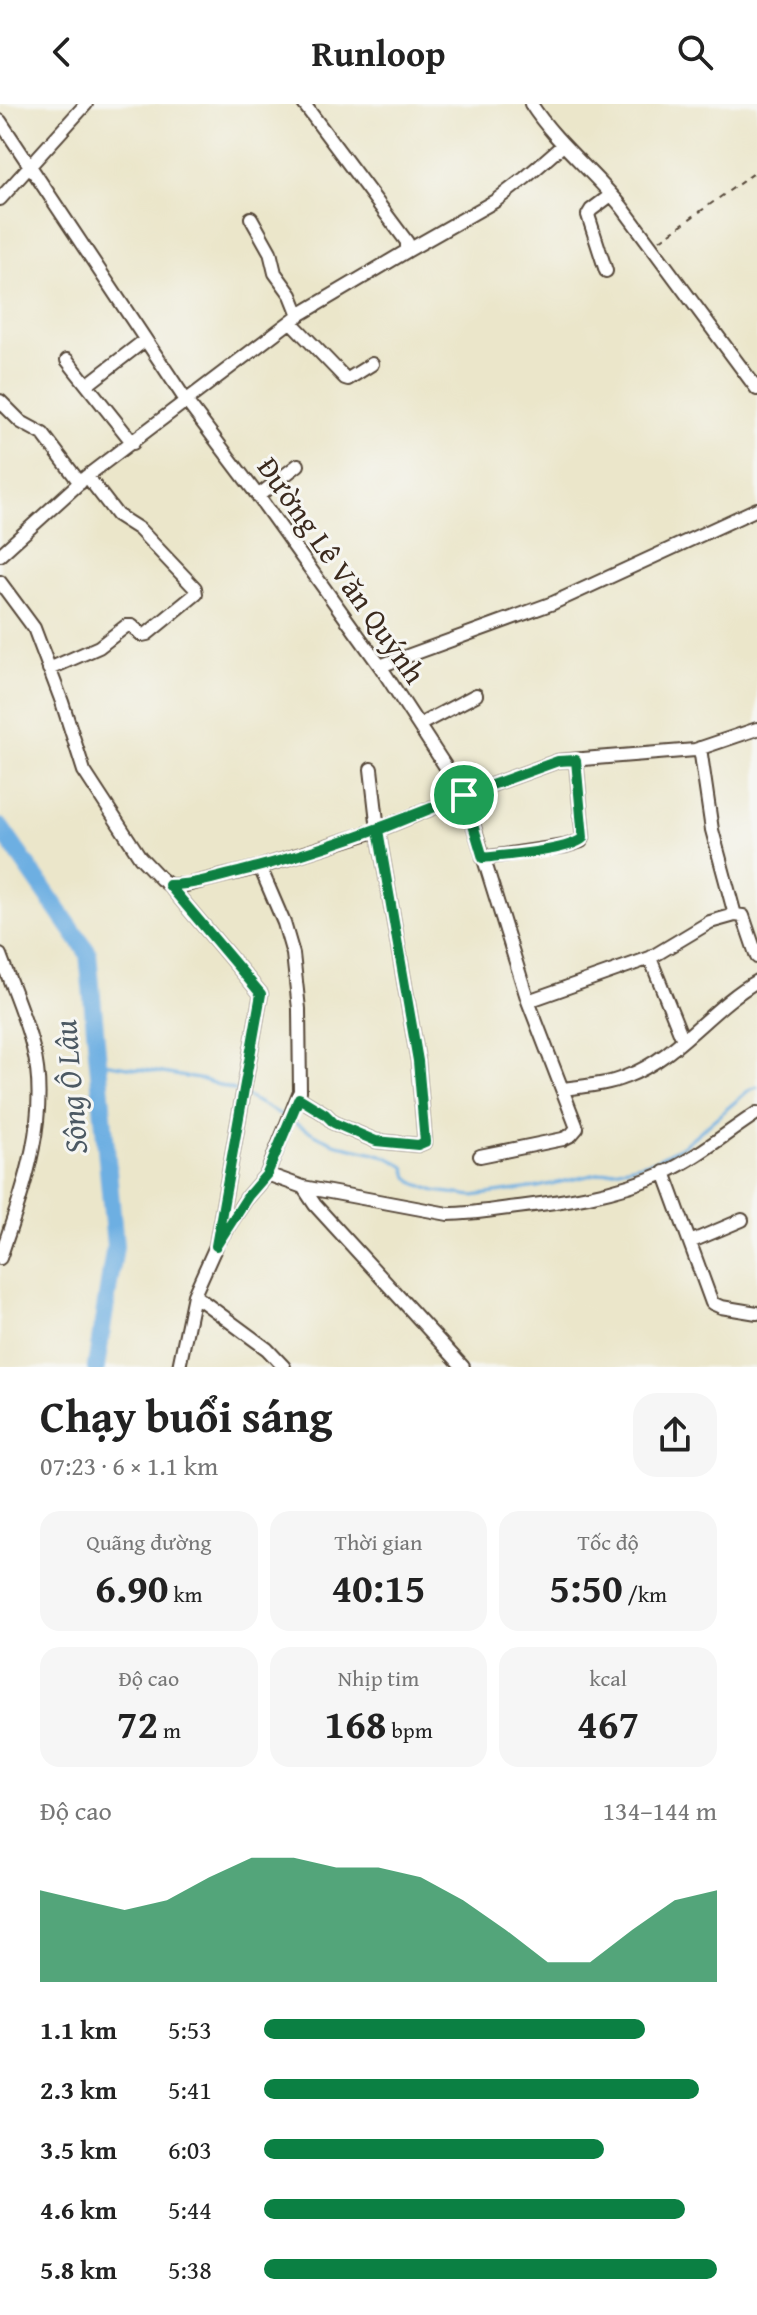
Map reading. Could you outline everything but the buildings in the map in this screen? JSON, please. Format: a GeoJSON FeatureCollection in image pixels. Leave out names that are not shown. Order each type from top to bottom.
{"type":"FeatureCollection","features":[{"type":"Feature","properties":{"kind":"street"},"geometry":{"type":"LineString","coordinates":[[0,199],[86,104]]}},
{"type":"Feature","properties":{"kind":"street"},"geometry":{"type":"LineString","coordinates":[[304,104],[407,242],[407,251]]}},
{"type":"Feature","properties":{"kind":"street"},"geometry":{"type":"LineString","coordinates":[[531,104],[563,145],[600,180],[757,389]]}},
{"type":"Feature","properties":{"kind":"street","name":"Đường Lê Văn Quýnh"},"geometry":{"type":"LineString","coordinates":[[0,121],[187,402],[380,666],[464,795],[528,1001],[577,1128],[563,1139],[480,1156]]}},
{"type":"Feature","properties":{"kind":"street"},"geometry":{"type":"LineString","coordinates":[[0,555],[84,480],[295,318],[495,201],[563,145]]}},
{"type":"Feature","properties":{"kind":"street"},"geometry":{"type":"LineString","coordinates":[[606,271],[588,215],[611,195]]}},
{"type":"Feature","properties":{"kind":"street"},"geometry":{"type":"LineString","coordinates":[[251,218],[270,252],[275,273],[291,295],[295,318],[345,378],[372,364]]}},
{"type":"Feature","properties":{"kind":"street"},"geometry":{"type":"LineString","coordinates":[[87,385],[145,340]]}},
{"type":"Feature","properties":{"kind":"street"},"geometry":{"type":"LineString","coordinates":[[67,360],[133,443]]}},
{"type":"Feature","properties":{"kind":"street"},"geometry":{"type":"LineString","coordinates":[[0,401],[21,422],[43,434],[114,512],[139,529],[195,588],[196,594],[147,634],[142,635],[132,626],[126,626],[99,647],[49,669]]}},
{"type":"Feature","properties":{"kind":"street"},"geometry":{"type":"LineString","coordinates":[[258,496],[298,465]]}},
{"type":"Feature","properties":{"kind":"street"},"geometry":{"type":"LineString","coordinates":[[380,666],[553,603],[757,509]]}},
{"type":"Feature","properties":{"kind":"street"},"geometry":{"type":"LineString","coordinates":[[0,582],[34,628],[84,771],[140,857],[169,885],[261,994],[216,1246]]}},
{"type":"Feature","properties":{"kind":"street"},"geometry":{"type":"LineString","coordinates":[[419,725],[476,695]]}},
{"type":"Feature","properties":{"kind":"street"},"geometry":{"type":"LineString","coordinates":[[169,885],[186,885],[260,867],[378,830],[558,761],[700,748],[757,729]]}},
{"type":"Feature","properties":{"kind":"street"},"geometry":{"type":"LineString","coordinates":[[700,748],[712,830],[735,915]]}},
{"type":"Feature","properties":{"kind":"street"},"geometry":{"type":"LineString","coordinates":[[483,858],[581,841],[576,760]]}},
{"type":"Feature","properties":{"kind":"street"},"geometry":{"type":"LineString","coordinates":[[298,1100],[325,1114],[334,1123],[376,1141],[418,1145],[425,1142],[418,1061],[378,830],[371,769]]}},
{"type":"Feature","properties":{"kind":"street"},"geometry":{"type":"LineString","coordinates":[[179,1367],[194,1295],[216,1246],[248,1196],[267,1174],[298,1100],[301,1052],[295,966],[284,923],[260,867]]}},
{"type":"Feature","properties":{"kind":"street"},"geometry":{"type":"LineString","coordinates":[[528,1001],[650,958],[705,925],[735,915],[743,916],[757,957]]}},
{"type":"Feature","properties":{"kind":"street"},"geometry":{"type":"LineString","coordinates":[[0,955],[33,1048],[37,1071],[37,1108],[27,1178],[0,1258]]}},
{"type":"Feature","properties":{"kind":"street"},"geometry":{"type":"LineString","coordinates":[[650,958],[683,1040]]}},
{"type":"Feature","properties":{"kind":"street"},"geometry":{"type":"LineString","coordinates":[[563,1089],[626,1077],[658,1060],[728,1001],[757,981]]}},
{"type":"Feature","properties":{"kind":"street"},"geometry":{"type":"LineString","coordinates":[[267,1174],[303,1187],[464,1214],[576,1198],[664,1172],[712,1145],[757,1113]]}},
{"type":"Feature","properties":{"kind":"street"},"geometry":{"type":"LineString","coordinates":[[664,1172],[712,1303],[757,1313]]}},
{"type":"Feature","properties":{"kind":"street"},"geometry":{"type":"LineString","coordinates":[[303,1187],[315,1205],[463,1367]]}},
{"type":"Feature","properties":{"kind":"street"},"geometry":{"type":"LineString","coordinates":[[690,1242],[742,1220]]}},
{"type":"Feature","properties":{"kind":"street"},"geometry":{"type":"LineString","coordinates":[[194,1295],[267,1349],[284,1367]]}},
{"type":"Feature","properties":{"kind":"path"},"geometry":{"type":"LineString","coordinates":[[650,247],[757,171]]}},
{"type":"Feature","properties":{"kind":"waterway","name":"Sông Ô Lâu"},"geometry":{"type":"LineString","coordinates":[[0,827],[88,953],[115,1246],[96,1367]]}},
{"type":"Feature","properties":{"kind":"waterway"},"geometry":{"type":"LineString","coordinates":[[98,1062],[204,1080],[239,1092]]}},
{"type":"Feature","properties":{"kind":"waterway"},"geometry":{"type":"LineString","coordinates":[[291,1121],[330,1141],[389,1158],[405,1167],[408,1177],[415,1183],[435,1191],[473,1196],[538,1187],[653,1161],[684,1145],[748,1091],[757,1087]]}},
{"type":"Feature","properties":{"kind":"waterway"},"geometry":{"type":"LineString","coordinates":[[246,1096],[285,1117]]}},
{"type":"Feature","properties":{"kind":"route"},"geometry":{"type":"LineString","coordinates":[[464,795],[378,830],[260,867],[186,885],[169,885],[261,994],[216,1246],[248,1196],[267,1174],[299,1098],[334,1123],[376,1141],[424,1144],[418,1061],[378,830],[464,795],[483,858],[565,846],[583,838],[576,760],[558,761],[464,795]]}}]}
